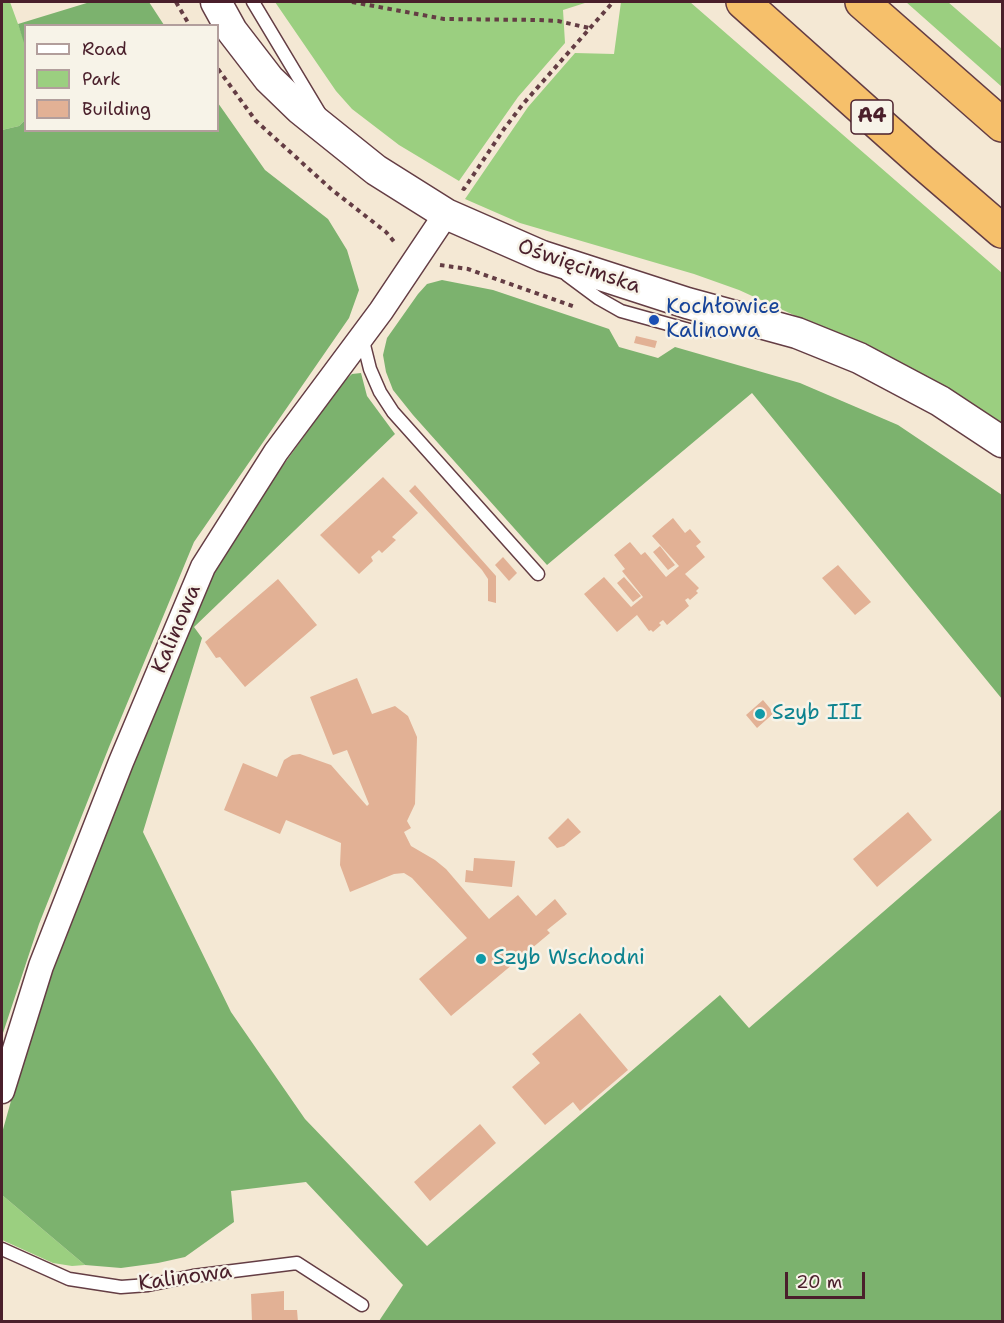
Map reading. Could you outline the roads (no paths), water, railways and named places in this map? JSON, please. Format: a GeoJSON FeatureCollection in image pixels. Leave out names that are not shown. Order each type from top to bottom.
{"type":"FeatureCollection","features":[{"type":"Feature","properties":{"kind":"highway","name":"A4"},"geometry":{"type":"LineString","coordinates":[[743,2],[1002,231]]}},
{"type":"Feature","properties":{"kind":"highway"},"geometry":{"type":"LineString","coordinates":[[862,2],[1002,125]]}},
{"type":"Feature","properties":{"kind":"street","name":"Oświęcimska"},"geometry":{"type":"LineString","coordinates":[[216,2],[232,31],[269,79],[335,139],[376,170],[446,214],[542,256],[633,286],[797,333],[867,363],[940,401],[1002,442]]}},
{"type":"Feature","properties":{"kind":"street","name":"Kalinowa"},"geometry":{"type":"LineString","coordinates":[[2,1091],[40,966],[121,762],[203,567],[276,452],[362,336],[446,214]]}},
{"type":"Feature","properties":{"kind":"lane"},"geometry":{"type":"LineString","coordinates":[[253,2],[335,139]]}},
{"type":"Feature","properties":{"kind":"lane"},"geometry":{"type":"LineString","coordinates":[[362,336],[370,369],[380,392],[393,412],[538,574]]}},
{"type":"Feature","properties":{"kind":"lane","name":"Kalinowa"},"geometry":{"type":"LineString","coordinates":[[2,1250],[69,1279],[121,1287],[297,1263],[362,1305]]}},
{"type":"Feature","properties":{"kind":"place","name":"Kochłowice Kalinowa"},"geometry":{"type":"Point","coordinates":[654,320]}},
{"type":"Feature","properties":{"kind":"place","name":"Szyb III"},"geometry":{"type":"Point","coordinates":[760,714]}},
{"type":"Feature","properties":{"kind":"place","name":"Szyb Wschodni"},"geometry":{"type":"Point","coordinates":[481,959]}}]}
